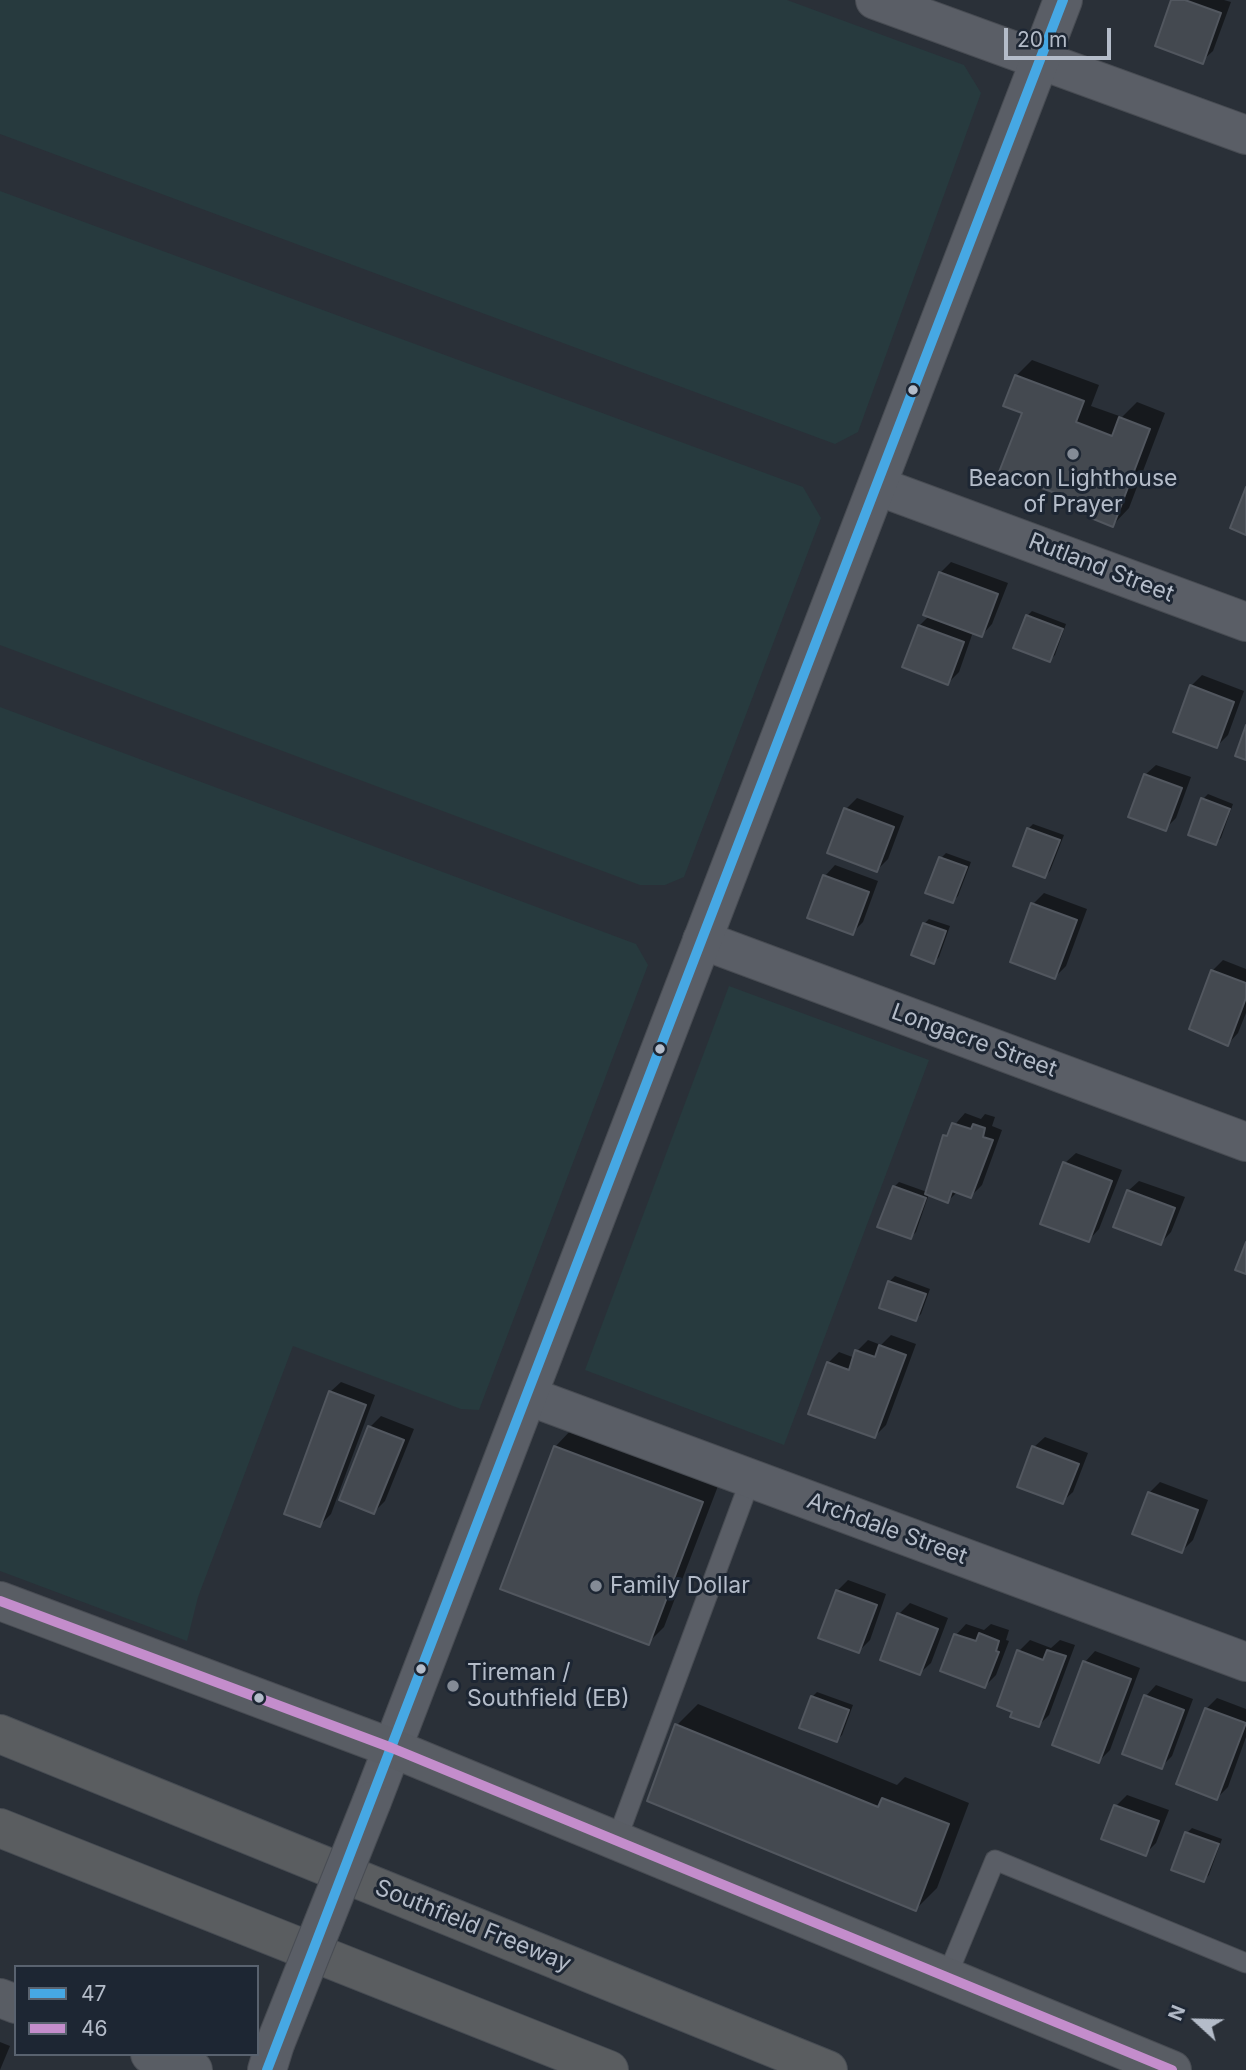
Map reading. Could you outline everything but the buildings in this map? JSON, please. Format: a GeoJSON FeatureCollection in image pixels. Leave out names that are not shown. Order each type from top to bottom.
{"type":"FeatureCollection","features":[{"type":"Feature","properties":{"kind":"highway","name":"Southfield Freeway"},"geometry":{"type":"LineString","coordinates":[[0,1734],[828,2070]]}},
{"type":"Feature","properties":{"kind":"highway"},"geometry":{"type":"LineString","coordinates":[[0,1828],[609,2070]]}},
{"type":"Feature","properties":{"kind":"main road"},"geometry":{"type":"LineString","coordinates":[[0,1601],[392,1748],[1172,2070]]}},
{"type":"Feature","properties":{"kind":"main road"},"geometry":{"type":"LineString","coordinates":[[155,2056],[193,2070]]}},
{"type":"Feature","properties":{"kind":"street"},"geometry":{"type":"LineString","coordinates":[[875,0],[1039,62],[1096,79],[1246,135]]}},
{"type":"Feature","properties":{"kind":"street"},"geometry":{"type":"LineString","coordinates":[[271,2057],[528,1396],[1063,0]]}},
{"type":"Feature","properties":{"kind":"street","name":"Rutland Street"},"geometry":{"type":"LineString","coordinates":[[877,486],[1246,622]]}},
{"type":"Feature","properties":{"kind":"street","name":"Longacre Street"},"geometry":{"type":"LineString","coordinates":[[702,940],[1246,1142]]}},
{"type":"Feature","properties":{"kind":"street","name":"Archdale Street"},"geometry":{"type":"LineString","coordinates":[[528,1396],[1246,1662]]}},
{"type":"Feature","properties":{"kind":"lane"},"geometry":{"type":"LineString","coordinates":[[617,1839],[751,1478]]}},
{"type":"Feature","properties":{"kind":"lane"},"geometry":{"type":"LineString","coordinates":[[947,1976],[995,1860],[1246,1963]]}},
{"type":"Feature","properties":{"kind":"green space"},"geometry":{"type":"Polygon","coordinates":[[[0,0],[787,0],[964,65],[981,93],[858,432],[835,444],[0,134],[0,0]]]}},
{"type":"Feature","properties":{"kind":"green space"},"geometry":{"type":"Polygon","coordinates":[[[0,191],[803,487],[821,518],[684,877],[665,885],[640,885],[0,645],[0,191]]]}},
{"type":"Feature","properties":{"kind":"green space"},"geometry":{"type":"Polygon","coordinates":[[[0,707],[636,944],[648,965],[479,1410],[461,1409],[293,1346],[198,1597],[187,1641],[0,1571],[0,707]]]}},
{"type":"Feature","properties":{"kind":"green space"},"geometry":{"type":"Polygon","coordinates":[[[729,986],[929,1060],[784,1445],[585,1370],[729,986]]]}},
{"type":"Feature","properties":{"kind":"transit line","name":"47"},"geometry":{"type":"LineString","coordinates":[[267,2070],[1063,0]]}},
{"type":"Feature","properties":{"kind":"transit line","name":"46"},"geometry":{"type":"LineString","coordinates":[[0,1601],[392,1748],[1172,2070]]}},
{"type":"Feature","properties":{"kind":"place","name":"Beacon Lighthouse of Prayer"},"geometry":{"type":"Point","coordinates":[1073,454]}},
{"type":"Feature","properties":{"kind":"place","name":"Family Dollar"},"geometry":{"type":"Point","coordinates":[596,1586]}},
{"type":"Feature","properties":{"kind":"place","name":"Tireman / Southfield (EB)"},"geometry":{"type":"Point","coordinates":[453,1686]}}]}
